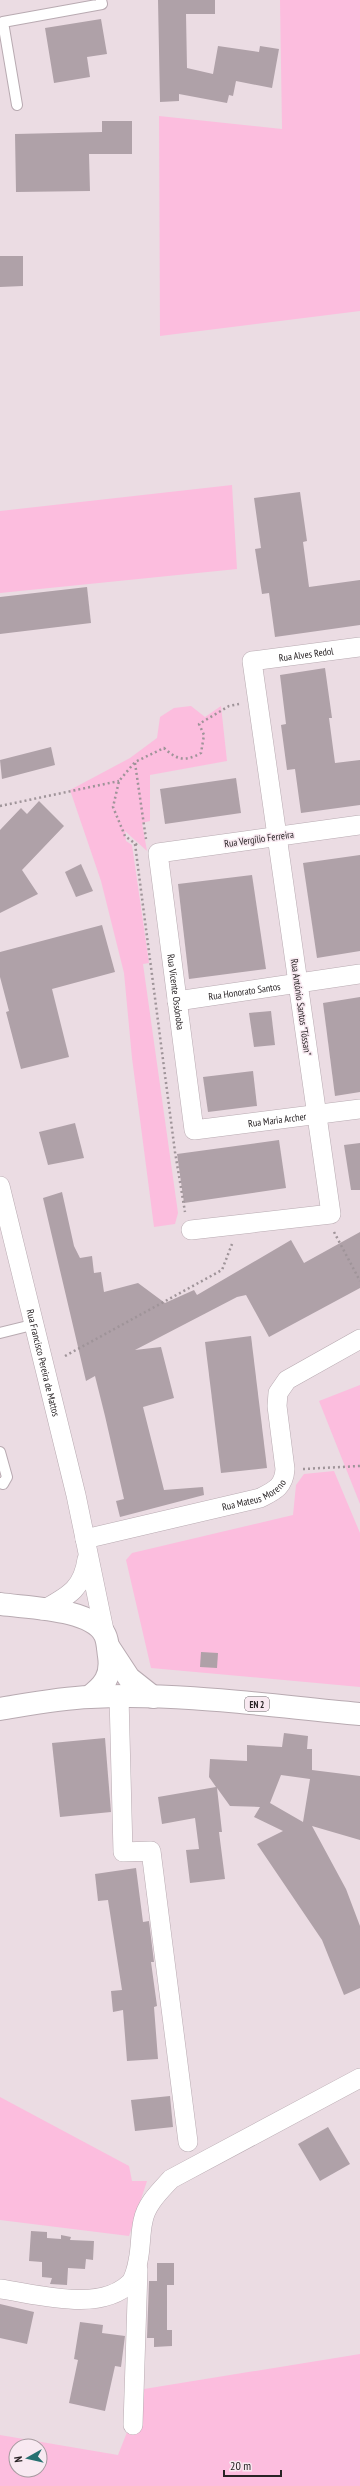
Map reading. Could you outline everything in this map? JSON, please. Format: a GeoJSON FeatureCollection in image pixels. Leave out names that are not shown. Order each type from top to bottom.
{"type":"FeatureCollection","features":[{"type":"Feature","properties":{"kind":"main road"},"geometry":{"type":"LineString","coordinates":[[0,1604],[43,1610],[89,1619],[106,1639],[129,1678],[153,1697]]}},
{"type":"Feature","properties":{"kind":"main road"},"geometry":{"type":"LineString","coordinates":[[89,1697],[100,1688],[110,1672],[106,1639]]}},
{"type":"Feature","properties":{"kind":"main road","name":"EN 2"},"geometry":{"type":"LineString","coordinates":[[0,1709],[89,1697],[119,1696],[153,1697],[360,1714]]}},
{"type":"Feature","properties":{"kind":"street","name":"Rua Alves Redol"},"geometry":{"type":"LineString","coordinates":[[252,661],[360,647]]}},
{"type":"Feature","properties":{"kind":"street","name":"Rua António Santos \"Tóssan\""},"geometry":{"type":"LineString","coordinates":[[252,661],[331,1214],[324,1214]]}},
{"type":"Feature","properties":{"kind":"street","name":"Rua Vergílio Ferreira"},"geometry":{"type":"LineString","coordinates":[[153,854],[360,825]]}},
{"type":"Feature","properties":{"kind":"street","name":"Rua Vicente Ossónoba"},"geometry":{"type":"LineString","coordinates":[[153,854],[177,1001],[194,1130]]}},
{"type":"Feature","properties":{"kind":"street","name":"Rua Honorato Santos"},"geometry":{"type":"LineString","coordinates":[[177,1001],[360,974]]}},
{"type":"Feature","properties":{"kind":"street","name":"Rua Maria Archer"},"geometry":{"type":"LineString","coordinates":[[194,1130],[360,1109]]}},
{"type":"Feature","properties":{"kind":"street","name":"Rua Francisco Pereira de Mattos"},"geometry":{"type":"LineString","coordinates":[[0,1186],[36,1324],[87,1546],[106,1639]]}},
{"type":"Feature","properties":{"kind":"street"},"geometry":{"type":"LineString","coordinates":[[191,1230],[324,1214]]}},
{"type":"Feature","properties":{"kind":"street","name":"Rua Mateus Moreno"},"geometry":{"type":"LineString","coordinates":[[87,1546],[260,1498],[278,1490],[284,1478],[285,1469],[277,1406],[278,1393],[287,1380],[360,1339]]}},
{"type":"Feature","properties":{"kind":"street"},"geometry":{"type":"LineString","coordinates":[[43,1610],[66,1596],[78,1586],[86,1572],[87,1546]]}},
{"type":"Feature","properties":{"kind":"street"},"geometry":{"type":"LineString","coordinates":[[119,1696],[123,1852],[151,1852],[188,2142]]}},
{"type":"Feature","properties":{"kind":"street"},"geometry":{"type":"LineString","coordinates":[[133,2425],[138,2261],[143,2220],[155,2196],[171,2179],[360,2078]]}},
{"type":"Feature","properties":{"kind":"street"},"geometry":{"type":"LineString","coordinates":[[0,2289],[84,2300],[100,2298],[118,2292],[131,2283],[138,2261]]}},
{"type":"Feature","properties":{"kind":"lane"},"geometry":{"type":"LineString","coordinates":[[17,105],[3,22],[102,4],[101,0]]}},
{"type":"Feature","properties":{"kind":"lane"},"geometry":{"type":"LineString","coordinates":[[0,1333],[36,1324]]}},
{"type":"Feature","properties":{"kind":"lane"},"geometry":{"type":"LineString","coordinates":[[0,1452],[6,1477],[3,1484],[0,1483]]}},
{"type":"Feature","properties":{"kind":"path"},"geometry":{"type":"LineString","coordinates":[[153,854],[135,844],[125,836],[112,807],[119,781],[135,762],[164,748],[175,758],[189,760],[201,753],[204,735],[199,724],[229,706],[258,701]]}},
{"type":"Feature","properties":{"kind":"path"},"geometry":{"type":"LineString","coordinates":[[135,762],[153,854]]}},
{"type":"Feature","properties":{"kind":"path"},"geometry":{"type":"LineString","coordinates":[[0,806],[119,781]]}},
{"type":"Feature","properties":{"kind":"path"},"geometry":{"type":"LineString","coordinates":[[135,844],[182,1203],[191,1230]]}},
{"type":"Feature","properties":{"kind":"path"},"geometry":{"type":"LineString","coordinates":[[324,1214],[360,1281]]}},
{"type":"Feature","properties":{"kind":"path"},"geometry":{"type":"LineString","coordinates":[[65,1356],[222,1270],[240,1224]]}},
{"type":"Feature","properties":{"kind":"path"},"geometry":{"type":"LineString","coordinates":[[285,1469],[360,1466]]}},
{"type":"Feature","properties":{"kind":"shaded area"},"geometry":{"type":"Polygon","coordinates":[[[280,0],[360,0],[360,311],[160,336],[159,116],[282,129],[280,0]]]}},
{"type":"Feature","properties":{"kind":"shaded area"},"geometry":{"type":"Polygon","coordinates":[[[232,485],[237,569],[0,593],[0,511],[232,485]]]}},
{"type":"Feature","properties":{"kind":"shaded area"},"geometry":{"type":"Polygon","coordinates":[[[191,706],[205,717],[221,706],[227,761],[150,775],[150,821],[142,823],[147,851],[125,831],[126,841],[132,845],[149,963],[143,964],[178,1213],[175,1224],[154,1227],[132,1058],[124,973],[101,881],[70,790],[130,758],[157,738],[160,717],[174,708],[191,706]]]}},
{"type":"Feature","properties":{"kind":"shaded area"},"geometry":{"type":"Polygon","coordinates":[[[360,1385],[360,1504],[319,1401],[360,1385]]]}},
{"type":"Feature","properties":{"kind":"shaded area"},"geometry":{"type":"Polygon","coordinates":[[[334,1471],[360,1533],[360,1687],[151,1668],[126,1560],[132,1553],[293,1515],[296,1485],[304,1474],[334,1471]]]}},
{"type":"Feature","properties":{"kind":"shaded area"},"geometry":{"type":"Polygon","coordinates":[[[0,2097],[129,2166],[132,2181],[147,2181],[129,2236],[0,2220],[0,2097]]]}},
{"type":"Feature","properties":{"kind":"shaded area"},"geometry":{"type":"Polygon","coordinates":[[[360,2354],[360,2486],[0,2486],[0,2435],[18,2438],[8,2438],[8,2478],[48,2478],[48,2443],[118,2455],[144,2389],[360,2354]]]}},
{"type":"Feature","properties":{"kind":"building"},"geometry":{"type":"Polygon","coordinates":[[[158,0],[215,0],[215,14],[186,14],[187,68],[213,74],[218,46],[259,52],[260,46],[279,49],[272,88],[236,81],[233,96],[229,95],[227,103],[179,94],[179,101],[160,102],[158,0]]]}},
{"type":"Feature","properties":{"kind":"building"},"geometry":{"type":"Polygon","coordinates":[[[101,19],[107,54],[87,57],[90,77],[54,83],[45,28],[101,19]]]}},
{"type":"Feature","properties":{"kind":"building"},"geometry":{"type":"Polygon","coordinates":[[[102,121],[132,121],[132,154],[89,154],[90,191],[16,192],[15,134],[102,132],[102,121]]]}},
{"type":"Feature","properties":{"kind":"building"},"geometry":{"type":"Polygon","coordinates":[[[0,256],[23,256],[23,286],[0,287],[0,256]]]}},
{"type":"Feature","properties":{"kind":"building"},"geometry":{"type":"Polygon","coordinates":[[[300,492],[307,541],[303,542],[309,587],[360,580],[360,625],[275,637],[269,593],[262,594],[255,549],[261,548],[254,498],[300,492]]]}},
{"type":"Feature","properties":{"kind":"building"},"geometry":{"type":"Polygon","coordinates":[[[87,587],[91,623],[0,634],[0,597],[87,587]]]}},
{"type":"Feature","properties":{"kind":"building"},"geometry":{"type":"Polygon","coordinates":[[[325,668],[332,718],[329,718],[335,763],[360,760],[360,805],[301,813],[295,769],[287,770],[281,725],[286,724],[280,675],[325,668]]]}},
{"type":"Feature","properties":{"kind":"building"},"geometry":{"type":"Polygon","coordinates":[[[51,747],[55,765],[2,779],[0,760],[51,747]]]}},
{"type":"Feature","properties":{"kind":"building"},"geometry":{"type":"Polygon","coordinates":[[[236,778],[241,813],[165,824],[160,789],[236,778]]]}},
{"type":"Feature","properties":{"kind":"building"},"geometry":{"type":"Polygon","coordinates":[[[39,801],[64,826],[22,870],[38,894],[0,913],[0,830],[21,808],[27,814],[39,801]]]}},
{"type":"Feature","properties":{"kind":"building"},"geometry":{"type":"Polygon","coordinates":[[[360,855],[360,951],[317,958],[303,863],[360,855]]]}},
{"type":"Feature","properties":{"kind":"building"},"geometry":{"type":"Polygon","coordinates":[[[81,864],[93,891],[76,897],[65,872],[81,864]]]}},
{"type":"Feature","properties":{"kind":"building"},"geometry":{"type":"Polygon","coordinates":[[[252,875],[266,969],[189,979],[178,884],[252,875]]]}},
{"type":"Feature","properties":{"kind":"building"},"geometry":{"type":"Polygon","coordinates":[[[102,925],[115,972],[52,989],[69,1057],[21,1069],[6,1012],[9,1011],[0,977],[0,952],[102,925]]]}},
{"type":"Feature","properties":{"kind":"building"},"geometry":{"type":"Polygon","coordinates":[[[360,997],[360,1092],[335,1096],[323,1003],[360,997]]]}},
{"type":"Feature","properties":{"kind":"building"},"geometry":{"type":"Polygon","coordinates":[[[271,1011],[275,1045],[254,1047],[249,1013],[271,1011]]]}},
{"type":"Feature","properties":{"kind":"building"},"geometry":{"type":"Polygon","coordinates":[[[253,1071],[257,1106],[208,1112],[203,1077],[253,1071]]]}},
{"type":"Feature","properties":{"kind":"building"},"geometry":{"type":"Polygon","coordinates":[[[75,1123],[84,1158],[48,1165],[39,1132],[75,1123]]]}},
{"type":"Feature","properties":{"kind":"building"},"geometry":{"type":"Polygon","coordinates":[[[279,1140],[286,1188],[184,1203],[177,1154],[279,1140]]]}},
{"type":"Feature","properties":{"kind":"building"},"geometry":{"type":"Polygon","coordinates":[[[360,1143],[360,1190],[351,1190],[344,1145],[360,1143]]]}},
{"type":"Feature","properties":{"kind":"building"},"geometry":{"type":"Polygon","coordinates":[[[62,1192],[74,1246],[80,1258],[92,1256],[94,1273],[101,1272],[104,1292],[138,1283],[165,1303],[194,1290],[197,1295],[291,1240],[304,1263],[360,1232],[360,1288],[269,1337],[246,1295],[237,1297],[135,1350],[161,1347],[174,1398],[143,1407],[164,1490],[203,1487],[204,1495],[120,1517],[116,1501],[124,1499],[105,1416],[95,1376],[86,1381],[43,1198],[62,1192]]]}},
{"type":"Feature","properties":{"kind":"building"},"geometry":{"type":"Polygon","coordinates":[[[251,1336],[267,1468],[221,1473],[205,1342],[251,1336]]]}},
{"type":"Feature","properties":{"kind":"building"},"geometry":{"type":"Polygon","coordinates":[[[201,1652],[218,1653],[217,1668],[200,1667],[201,1652]]]}},
{"type":"Feature","properties":{"kind":"building"},"geometry":{"type":"Polygon","coordinates":[[[284,1733],[308,1736],[307,1749],[312,1749],[312,1770],[360,1776],[360,1840],[312,1826],[346,1889],[360,1926],[360,1988],[344,1995],[322,1940],[257,1844],[283,1831],[254,1817],[260,1807],[230,1806],[217,1788],[222,1832],[219,1832],[225,1879],[190,1883],[186,1850],[199,1849],[195,1818],[162,1824],[158,1797],[216,1787],[209,1777],[210,1759],[247,1761],[247,1745],[282,1747],[284,1733]],[[281,1775],[270,1803],[303,1822],[310,1779],[281,1775]]]}},
{"type":"Feature","properties":{"kind":"building"},"geometry":{"type":"Polygon","coordinates":[[[105,1738],[111,1812],[60,1817],[52,1743],[105,1738]]]}},
{"type":"Feature","properties":{"kind":"building"},"geometry":{"type":"Polygon","coordinates":[[[136,1868],[143,1922],[149,1921],[154,1962],[151,1962],[157,2006],[154,2007],[158,2059],[127,2061],[123,2010],[113,2012],[111,1991],[122,1990],[108,1900],[98,1901],[95,1874],[136,1868]]]}},
{"type":"Feature","properties":{"kind":"building"},"geometry":{"type":"Polygon","coordinates":[[[170,2096],[173,2127],[135,2131],[131,2100],[170,2096]]]}},
{"type":"Feature","properties":{"kind":"building"},"geometry":{"type":"Polygon","coordinates":[[[328,2127],[350,2164],[320,2181],[298,2144],[328,2127]]]}},
{"type":"Feature","properties":{"kind":"building"},"geometry":{"type":"Polygon","coordinates":[[[31,2231],[47,2232],[47,2238],[61,2239],[61,2235],[71,2237],[70,2240],[94,2241],[93,2260],[86,2259],[85,2269],[68,2268],[67,2285],[50,2284],[52,2278],[42,2277],[42,2262],[29,2261],[31,2231]]]}},
{"type":"Feature","properties":{"kind":"building"},"geometry":{"type":"Polygon","coordinates":[[[157,2263],[174,2263],[174,2285],[167,2285],[167,2330],[172,2330],[172,2346],[154,2347],[154,2338],[147,2338],[149,2281],[157,2281],[157,2263]]]}},
{"type":"Feature","properties":{"kind":"building"},"geometry":{"type":"Polygon","coordinates":[[[0,2304],[34,2312],[27,2344],[0,2338],[0,2304]]]}},
{"type":"Feature","properties":{"kind":"building"},"geometry":{"type":"Polygon","coordinates":[[[80,2322],[103,2325],[102,2333],[125,2336],[121,2367],[115,2366],[105,2411],[69,2403],[78,2360],[74,2359],[80,2322]]]}}]}
